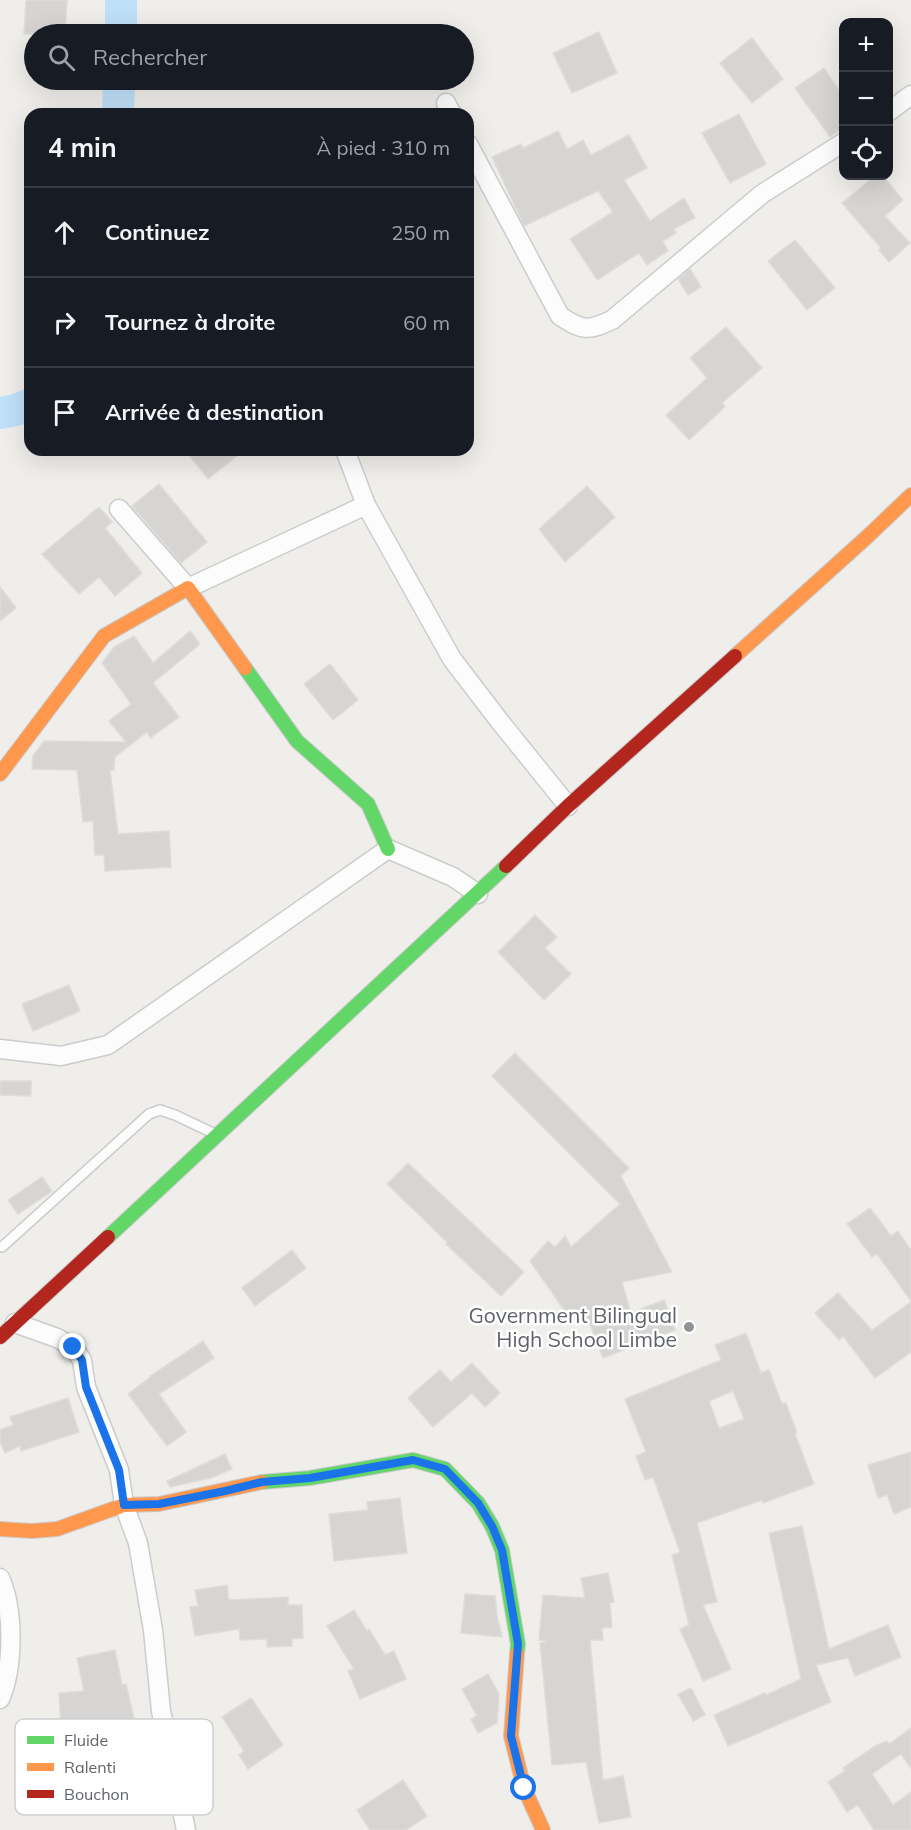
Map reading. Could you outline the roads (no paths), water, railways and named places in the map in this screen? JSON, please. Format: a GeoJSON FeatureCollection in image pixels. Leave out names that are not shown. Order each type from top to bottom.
{"type":"FeatureCollection","features":[{"type":"Feature","properties":{"kind":"street"},"geometry":{"type":"LineString","coordinates":[[893,108],[911,95]]}},
{"type":"Feature","properties":{"kind":"street"},"geometry":{"type":"LineString","coordinates":[[474,155],[560,316],[575,326],[593,328],[612,320],[762,194],[839,145]]}},
{"type":"Feature","properties":{"kind":"street"},"geometry":{"type":"LineString","coordinates":[[347,456],[366,505],[452,659],[568,806]]}},
{"type":"Feature","properties":{"kind":"street"},"geometry":{"type":"LineString","coordinates":[[0,1337],[478,894],[568,806],[860,544],[911,495]]}},
{"type":"Feature","properties":{"kind":"street"},"geometry":{"type":"LineString","coordinates":[[0,774],[104,636],[188,588],[366,505]]}},
{"type":"Feature","properties":{"kind":"street"},"geometry":{"type":"LineString","coordinates":[[119,509],[188,588],[297,741],[368,804],[388,849],[453,877],[478,894]]}},
{"type":"Feature","properties":{"kind":"street"},"geometry":{"type":"LineString","coordinates":[[0,1049],[61,1056],[108,1044],[388,849]]}},
{"type":"Feature","properties":{"kind":"street"},"geometry":{"type":"LineString","coordinates":[[15,1323],[65,1342],[73,1347],[82,1360],[86,1387],[119,1470],[124,1505],[138,1543],[153,1630],[163,1719]]}},
{"type":"Feature","properties":{"kind":"street"},"geometry":{"type":"LineString","coordinates":[[0,1529],[32,1531],[57,1529],[124,1505],[159,1504],[262,1482],[310,1478],[413,1460],[445,1469],[478,1503],[492,1526],[502,1550],[518,1644],[511,1736],[524,1788],[543,1830]]}},
{"type":"Feature","properties":{"kind":"street"},"geometry":{"type":"LineString","coordinates":[[0,1578],[9,1607],[10,1649],[5,1688],[0,1699]]}},
{"type":"Feature","properties":{"kind":"street"},"geometry":{"type":"LineString","coordinates":[[183,1815],[186,1830]]}},
{"type":"Feature","properties":{"kind":"lane"},"geometry":{"type":"LineString","coordinates":[[2,1247],[149,1114],[160,1110],[217,1135]]}},
{"type":"Feature","properties":{"kind":"waterway"},"geometry":{"type":"LineString","coordinates":[[121,0],[121,24]]}},
{"type":"Feature","properties":{"kind":"waterway"},"geometry":{"type":"LineString","coordinates":[[118,108],[119,90]]}},
{"type":"Feature","properties":{"kind":"waterway"},"geometry":{"type":"LineString","coordinates":[[0,413],[24,407]]}},
{"type":"Feature","properties":{"kind":"place","name":"Government Bilingual High School Limbe"},"geometry":{"type":"Point","coordinates":[689,1327]}}]}
